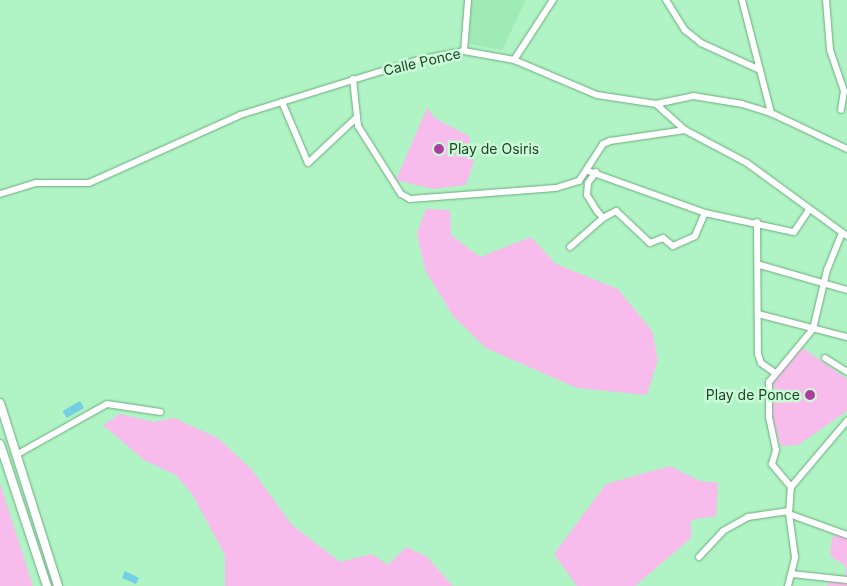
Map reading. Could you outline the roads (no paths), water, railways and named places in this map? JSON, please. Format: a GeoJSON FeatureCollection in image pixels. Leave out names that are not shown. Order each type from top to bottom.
{"type":"FeatureCollection","features":[{"type":"Feature","properties":{"kind":"street"},"geometry":{"type":"LineString","coordinates":[[464,51],[468,0]]}},
{"type":"Feature","properties":{"kind":"street"},"geometry":{"type":"LineString","coordinates":[[514,60],[553,0]]}},
{"type":"Feature","properties":{"kind":"street"},"geometry":{"type":"LineString","coordinates":[[666,0],[685,30],[701,43],[760,70]]}},
{"type":"Feature","properties":{"kind":"street"},"geometry":{"type":"LineString","coordinates":[[742,0],[771,113]]}},
{"type":"Feature","properties":{"kind":"street"},"geometry":{"type":"LineString","coordinates":[[826,0],[830,50],[844,92],[841,110]]}},
{"type":"Feature","properties":{"kind":"street","name":"Calle Ponce"},"geometry":{"type":"LineString","coordinates":[[0,194],[36,183],[89,183],[240,115],[353,79],[464,51],[514,60],[597,95],[656,104]]}},
{"type":"Feature","properties":{"kind":"street"},"geometry":{"type":"LineString","coordinates":[[353,79],[355,119],[395,186],[410,199],[537,192],[579,182],[588,171],[603,144],[610,141],[685,130]]}},
{"type":"Feature","properties":{"kind":"street"},"geometry":{"type":"LineString","coordinates":[[656,104],[693,96],[771,113],[847,150]]}},
{"type":"Feature","properties":{"kind":"street"},"geometry":{"type":"LineString","coordinates":[[282,102],[308,162],[355,119]]}},
{"type":"Feature","properties":{"kind":"street"},"geometry":{"type":"LineString","coordinates":[[656,104],[685,130],[747,163],[809,210],[845,234],[824,282],[813,329],[774,372],[769,391],[770,428],[776,450],[772,464],[792,486]]}},
{"type":"Feature","properties":{"kind":"street"},"geometry":{"type":"LineString","coordinates":[[588,171],[596,172],[704,213],[757,222],[794,232],[809,210]]}},
{"type":"Feature","properties":{"kind":"street"},"geometry":{"type":"LineString","coordinates":[[596,172],[588,183],[587,195],[603,218]]}},
{"type":"Feature","properties":{"kind":"street"},"geometry":{"type":"LineString","coordinates":[[570,247],[603,218],[616,211],[646,241],[662,238],[673,246],[695,236],[704,213]]}},
{"type":"Feature","properties":{"kind":"street"},"geometry":{"type":"LineString","coordinates":[[757,222],[760,265],[758,354],[761,363],[774,372]]}},
{"type":"Feature","properties":{"kind":"street"},"geometry":{"type":"LineString","coordinates":[[760,265],[847,290]]}},
{"type":"Feature","properties":{"kind":"street"},"geometry":{"type":"LineString","coordinates":[[758,314],[847,337]]}},
{"type":"Feature","properties":{"kind":"street"},"geometry":{"type":"LineString","coordinates":[[825,358],[847,372]]}},
{"type":"Feature","properties":{"kind":"street"},"geometry":{"type":"LineString","coordinates":[[0,403],[58,586]]}},
{"type":"Feature","properties":{"kind":"street"},"geometry":{"type":"LineString","coordinates":[[16,455],[106,404],[160,412]]}},
{"type":"Feature","properties":{"kind":"street"},"geometry":{"type":"LineString","coordinates":[[788,586],[792,574],[789,512],[792,486],[847,421]]}},
{"type":"Feature","properties":{"kind":"street"},"geometry":{"type":"LineString","coordinates":[[0,444],[47,586]]}},
{"type":"Feature","properties":{"kind":"street"},"geometry":{"type":"LineString","coordinates":[[699,557],[723,531],[748,517],[789,512],[847,535]]}},
{"type":"Feature","properties":{"kind":"street"},"geometry":{"type":"LineString","coordinates":[[792,574],[847,580]]}},
{"type":"Feature","properties":{"kind":"place","name":"Play de Osiris"},"geometry":{"type":"Point","coordinates":[439,149]}},
{"type":"Feature","properties":{"kind":"place","name":"Play de Ponce"},"geometry":{"type":"Point","coordinates":[810,395]}}]}
